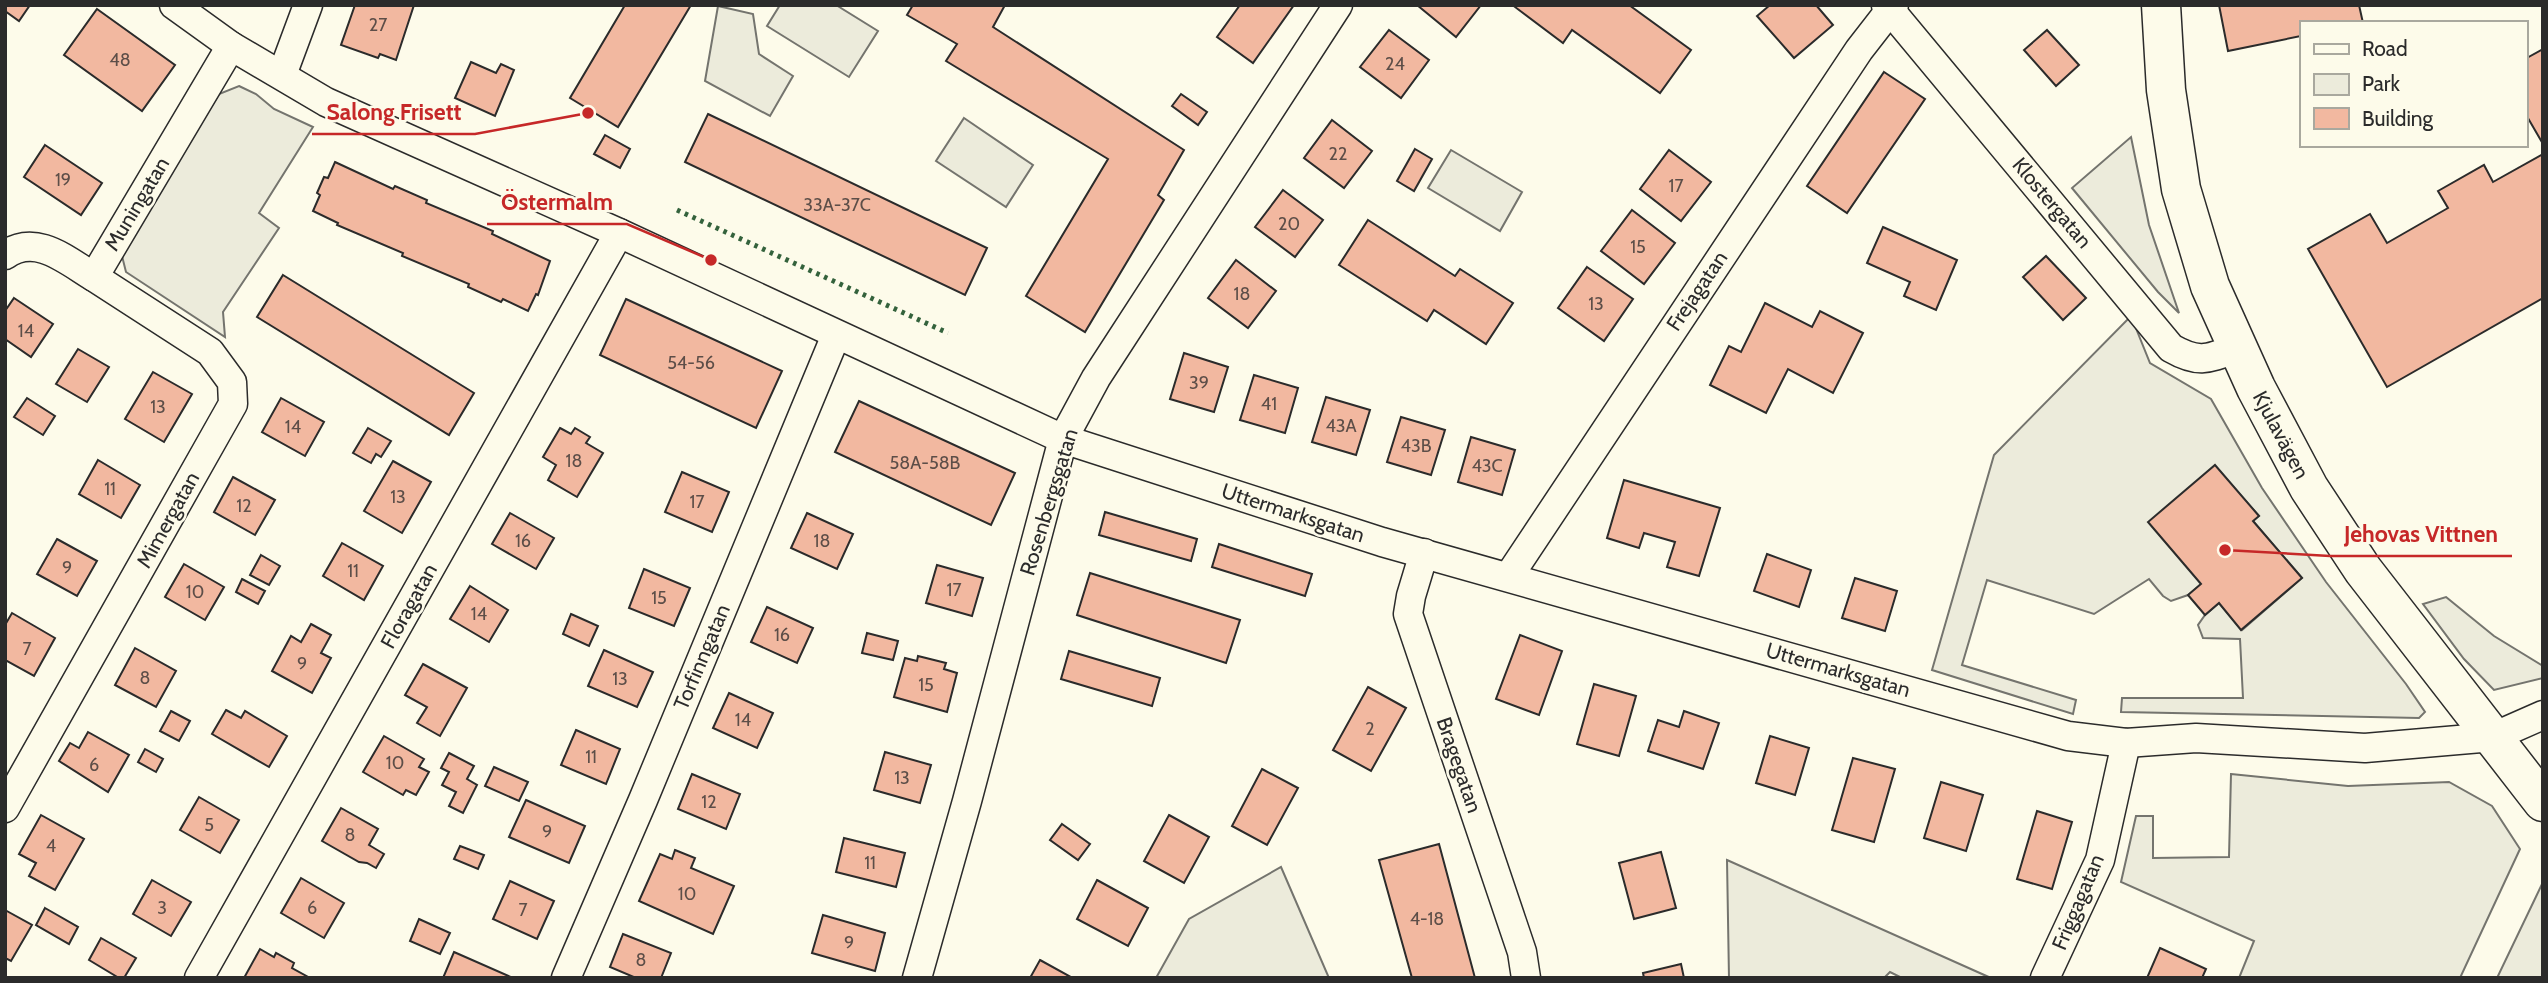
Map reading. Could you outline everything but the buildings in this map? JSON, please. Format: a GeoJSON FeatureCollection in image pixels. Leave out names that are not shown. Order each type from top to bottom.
{"type":"FeatureCollection","features":[{"type":"Feature","properties":{"kind":"street","name":"Uttermarksgatan"},"geometry":{"type":"LineString","coordinates":[[174,5],[231,46],[326,102],[619,233],[1063,439],[1382,542],[2068,736],[2126,743],[2196,738],[2365,748],[2493,737],[2543,715]]}},
{"type":"Feature","properties":{"kind":"street"},"geometry":{"type":"LineString","coordinates":[[282,75],[308,5]]}},
{"type":"Feature","properties":{"kind":"street","name":"Rosenbergsgatan"},"geometry":{"type":"LineString","coordinates":[[917,978],[971,787],[1063,439],[1096,379],[1338,5]]}},
{"type":"Feature","properties":{"kind":"street","name":"Kjulavägen"},"geometry":{"type":"LineString","coordinates":[[2161,5],[2165,90],[2181,189],[2210,286],[2256,388],[2309,488],[2363,570],[2543,802]]}},
{"type":"Feature","properties":{"kind":"street","name":"Klostergatan"},"geometry":{"type":"LineString","coordinates":[[1889,6],[2171,348],[2190,358],[2206,359],[2237,348]]}},
{"type":"Feature","properties":{"kind":"street","name":"Frejagatan"},"geometry":{"type":"LineString","coordinates":[[1509,576],[1889,6]]}},
{"type":"Feature","properties":{"kind":"street","name":"Muningatan"},"geometry":{"type":"LineString","coordinates":[[94,277],[231,46]]}},
{"type":"Feature","properties":{"kind":"street","name":"Floragatan"},"geometry":{"type":"LineString","coordinates":[[199,978],[619,233]]}},
{"type":"Feature","properties":{"kind":"street"},"geometry":{"type":"LineString","coordinates":[[5,255],[17,247],[47,248],[94,277]]}},
{"type":"Feature","properties":{"kind":"street","name":"Mimergatan"},"geometry":{"type":"LineString","coordinates":[[5,808],[233,404],[232,382],[210,352],[94,277]]}},
{"type":"Feature","properties":{"kind":"street","name":"Torfinngatan"},"geometry":{"type":"LineString","coordinates":[[566,978],[836,335]]}},
{"type":"Feature","properties":{"kind":"street","name":"Bragegatan"},"geometry":{"type":"LineString","coordinates":[[1424,553],[1408,614],[1522,952],[1526,978]]}},
{"type":"Feature","properties":{"kind":"street","name":"Friggagatan"},"geometry":{"type":"LineString","coordinates":[[2045,978],[2099,860],[2126,743]]}},
{"type":"Feature","properties":{"kind":"green space"},"geometry":{"type":"Polygon","coordinates":[[[780,5],[836,5],[878,31],[849,77],[767,26],[780,5]]]}},
{"type":"Feature","properties":{"kind":"green space"},"geometry":{"type":"Polygon","coordinates":[[[718,6],[753,14],[759,54],[793,76],[770,116],[705,81],[718,6]]]}},
{"type":"Feature","properties":{"kind":"green space"},"geometry":{"type":"Polygon","coordinates":[[[239,86],[256,94],[274,109],[313,127],[259,213],[279,228],[223,312],[225,337],[126,272],[121,252],[219,94],[239,86]]]}},
{"type":"Feature","properties":{"kind":"green space"},"geometry":{"type":"Polygon","coordinates":[[[964,118],[1033,165],[1006,207],[936,161],[964,118]]]}},
{"type":"Feature","properties":{"kind":"green space"},"geometry":{"type":"Polygon","coordinates":[[[2131,137],[2149,225],[2179,313],[2158,292],[2072,188],[2131,137]]]}},
{"type":"Feature","properties":{"kind":"green space"},"geometry":{"type":"Polygon","coordinates":[[[1451,150],[1522,192],[1500,231],[1428,188],[1451,150]]]}},
{"type":"Feature","properties":{"kind":"green space"},"geometry":{"type":"Polygon","coordinates":[[[2131,316],[2150,363],[2211,399],[2262,488],[2326,582],[2425,712],[2419,718],[2121,712],[2122,698],[2243,698],[2240,639],[2203,638],[2198,625],[2219,603],[2242,630],[2302,578],[2253,521],[2259,516],[2215,466],[2201,584],[2188,595],[2171,601],[2163,596],[2149,579],[2094,614],[1987,580],[1962,665],[2076,700],[2073,714],[1932,670],[1994,455],[2131,316]]]}},
{"type":"Feature","properties":{"kind":"green space"},"geometry":{"type":"Polygon","coordinates":[[[2446,597],[2494,636],[2543,666],[2543,678],[2494,690],[2464,659],[2423,604],[2446,597]]]}},
{"type":"Feature","properties":{"kind":"green space"},"geometry":{"type":"Polygon","coordinates":[[[2231,774],[2348,786],[2449,782],[2492,806],[2520,849],[2460,978],[2239,978],[2254,941],[2121,882],[2136,816],[2153,816],[2153,858],[2229,857],[2231,774]]]}},
{"type":"Feature","properties":{"kind":"green space"},"geometry":{"type":"Polygon","coordinates":[[[1727,860],[1991,978],[1902,978],[1890,972],[1884,978],[1729,978],[1727,860]]]}},
{"type":"Feature","properties":{"kind":"green space"},"geometry":{"type":"Polygon","coordinates":[[[1281,867],[1329,978],[1156,978],[1189,919],[1281,867]]]}},
{"type":"Feature","properties":{"kind":"green space"},"geometry":{"type":"Polygon","coordinates":[[[2543,882],[2543,978],[2497,978],[2543,882]]]}},
{"type":"Feature","properties":{"kind":"hedge"},"geometry":{"type":"LineString","coordinates":[[677,210],[948,333]]}},
{"type":"Feature","properties":{"kind":"place","name":"Salong Frisett"},"geometry":{"type":"Point","coordinates":[588,113]}},
{"type":"Feature","properties":{"kind":"place","name":"Östermalm"},"geometry":{"type":"Point","coordinates":[711,260]}},
{"type":"Feature","properties":{"kind":"place","name":"Jehovas Vittnen"},"geometry":{"type":"Point","coordinates":[2225,550]}}]}
